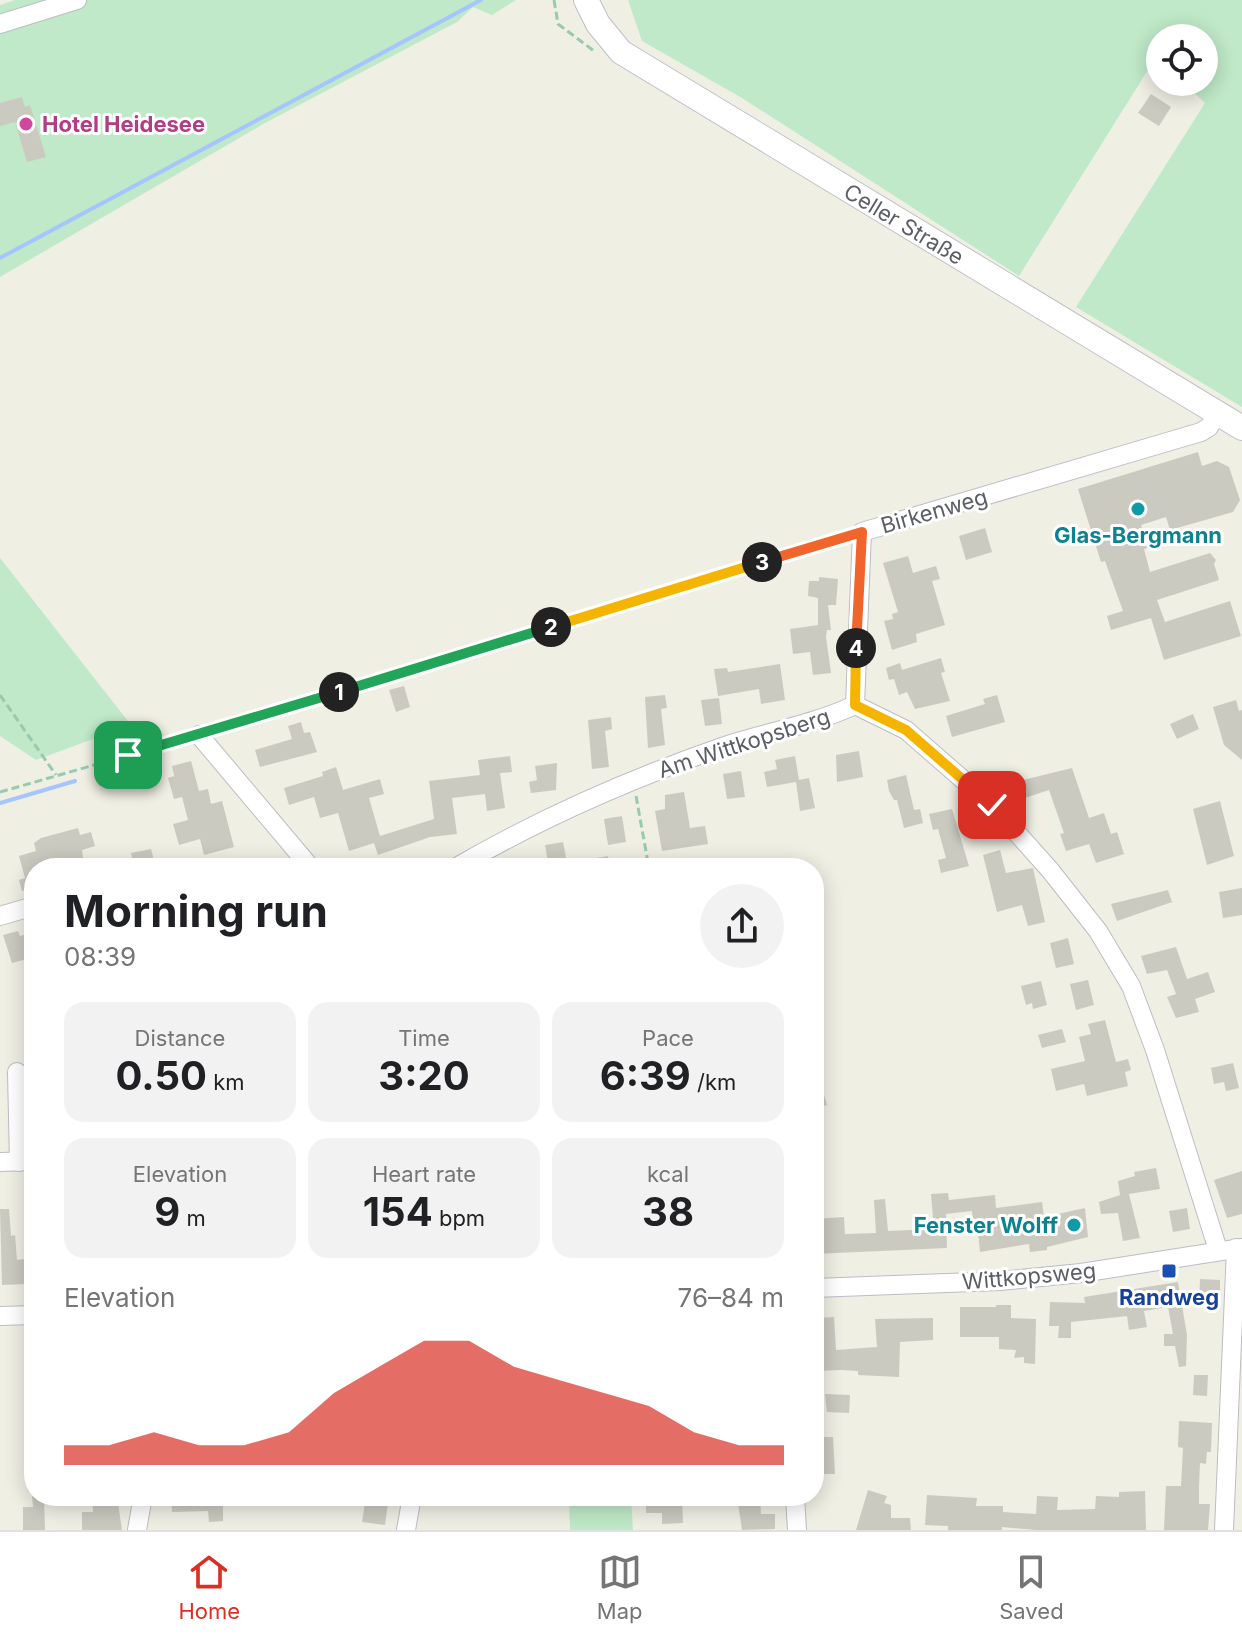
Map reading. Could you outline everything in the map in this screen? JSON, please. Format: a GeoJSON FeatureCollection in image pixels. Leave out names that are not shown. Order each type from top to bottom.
{"type":"FeatureCollection","features":[{"type":"Feature","properties":{"kind":"street"},"geometry":{"type":"LineString","coordinates":[[0,24],[77,0]]}},
{"type":"Feature","properties":{"kind":"street","name":"Celler Straße"},"geometry":{"type":"LineString","coordinates":[[586,0],[598,24],[621,52],[1209,424],[1242,428]]}},
{"type":"Feature","properties":{"kind":"street","name":"Birkenweg"},"geometry":{"type":"LineString","coordinates":[[862,532],[1209,424]]}},
{"type":"Feature","properties":{"kind":"street"},"geometry":{"type":"LineString","coordinates":[[855,705],[862,532]]}},
{"type":"Feature","properties":{"kind":"street","name":"Am Wittkopsberg"},"geometry":{"type":"LineString","coordinates":[[474,858],[634,780],[724,746],[819,722],[855,705],[906,730],[992,805],[1050,870],[1098,931],[1131,986],[1232,1248]]}},
{"type":"Feature","properties":{"kind":"street"},"geometry":{"type":"LineString","coordinates":[[199,735],[303,858]]}},
{"type":"Feature","properties":{"kind":"street"},"geometry":{"type":"LineString","coordinates":[[0,916],[24,909]]}},
{"type":"Feature","properties":{"kind":"street"},"geometry":{"type":"LineString","coordinates":[[17,1072],[18,1162]]}},
{"type":"Feature","properties":{"kind":"street"},"geometry":{"type":"LineString","coordinates":[[1224,1530],[1232,1248]]}},
{"type":"Feature","properties":{"kind":"street","name":"Wittkopsweg"},"geometry":{"type":"LineString","coordinates":[[824,1288],[1000,1281],[1081,1273],[1232,1248]]}},
{"type":"Feature","properties":{"kind":"street"},"geometry":{"type":"LineString","coordinates":[[0,1316],[24,1315]]}},
{"type":"Feature","properties":{"kind":"street"},"geometry":{"type":"LineString","coordinates":[[137,1530],[141,1506]]}},
{"type":"Feature","properties":{"kind":"street"},"geometry":{"type":"LineString","coordinates":[[406,1530],[410,1506]]}},
{"type":"Feature","properties":{"kind":"street"},"geometry":{"type":"LineString","coordinates":[[796,1506],[797,1530]]}},
{"type":"Feature","properties":{"kind":"path"},"geometry":{"type":"LineString","coordinates":[[554,0],[558,24],[570,36]]}},
{"type":"Feature","properties":{"kind":"path","name":"Birkenweg"},"geometry":{"type":"LineString","coordinates":[[0,792],[199,735],[862,532]]}},
{"type":"Feature","properties":{"kind":"path"},"geometry":{"type":"LineString","coordinates":[[0,695],[56,775]]}},
{"type":"Feature","properties":{"kind":"path"},"geometry":{"type":"LineString","coordinates":[[634,780],[647,858]]}},
{"type":"Feature","properties":{"kind":"green space"},"geometry":{"type":"Polygon","coordinates":[[[15,0],[516,0],[492,15],[473,7],[457,22],[265,123],[0,277],[0,5],[15,0]]]}},
{"type":"Feature","properties":{"kind":"green space"},"geometry":{"type":"Polygon","coordinates":[[[628,0],[1242,0],[1242,407],[1076,307],[1205,103],[1198,96],[1218,96],[1218,24],[1146,24],[1146,73],[1019,276],[742,98],[642,41],[628,0]]]}},
{"type":"Feature","properties":{"kind":"green space"},"geometry":{"type":"Polygon","coordinates":[[[0,558],[131,725],[36,760],[0,736],[0,558]]]}},
{"type":"Feature","properties":{"kind":"green space"},"geometry":{"type":"Polygon","coordinates":[[[569,1506],[632,1506],[633,1530],[570,1530],[569,1506]]]}},
{"type":"Feature","properties":{"kind":"building"},"geometry":{"type":"Polygon","coordinates":[[[1150,96],[1171,107],[1159,126],[1138,113],[1150,96]]]}},
{"type":"Feature","properties":{"kind":"building","name":"Hotel Heidesee"},"geometry":{"type":"Polygon","coordinates":[[[22,97],[25,107],[30,105],[46,157],[27,162],[15,122],[0,126],[0,103],[22,97]]]}},
{"type":"Feature","properties":{"kind":"building"},"geometry":{"type":"Polygon","coordinates":[[[1198,452],[1202,466],[1217,461],[1229,467],[1240,500],[1233,512],[1170,530],[1166,517],[1141,525],[1148,548],[1144,549],[1150,572],[1210,553],[1216,560],[1214,564],[1219,580],[1157,600],[1165,622],[1230,601],[1241,636],[1164,660],[1151,618],[1111,630],[1107,616],[1123,611],[1105,561],[1101,562],[1078,489],[1198,452]]]}},
{"type":"Feature","properties":{"kind":"building"},"geometry":{"type":"Polygon","coordinates":[[[985,528],[992,552],[966,560],[959,536],[985,528]]]}},
{"type":"Feature","properties":{"kind":"building"},"geometry":{"type":"Polygon","coordinates":[[[908,556],[913,573],[936,566],[940,579],[932,581],[945,625],[916,634],[917,642],[892,650],[884,621],[893,619],[892,614],[898,612],[883,563],[908,556]]]}},
{"type":"Feature","properties":{"kind":"building"},"geometry":{"type":"Polygon","coordinates":[[[819,577],[838,579],[836,605],[828,605],[831,630],[827,630],[826,637],[831,673],[813,675],[810,652],[793,654],[790,629],[818,625],[818,598],[808,596],[809,581],[819,581],[819,577]]]}},
{"type":"Feature","properties":{"kind":"building"},"geometry":{"type":"Polygon","coordinates":[[[941,658],[945,672],[941,673],[950,701],[915,709],[907,692],[899,695],[894,679],[889,680],[886,668],[900,663],[902,670],[941,658]]]}},
{"type":"Feature","properties":{"kind":"building"},"geometry":{"type":"Polygon","coordinates":[[[780,664],[785,700],[761,704],[759,689],[718,696],[714,669],[727,668],[728,672],[780,664]]]}},
{"type":"Feature","properties":{"kind":"building"},"geometry":{"type":"Polygon","coordinates":[[[404,686],[410,707],[396,712],[389,690],[404,686]]]}},
{"type":"Feature","properties":{"kind":"building"},"geometry":{"type":"Polygon","coordinates":[[[665,695],[667,708],[661,709],[665,745],[648,748],[645,697],[665,695]]]}},
{"type":"Feature","properties":{"kind":"building"},"geometry":{"type":"Polygon","coordinates":[[[997,695],[1005,722],[952,737],[946,716],[985,704],[983,699],[997,695]]]}},
{"type":"Feature","properties":{"kind":"building"},"geometry":{"type":"Polygon","coordinates":[[[719,698],[722,724],[705,726],[701,700],[719,698]]]}},
{"type":"Feature","properties":{"kind":"building"},"geometry":{"type":"Polygon","coordinates":[[[1236,700],[1239,711],[1242,710],[1242,760],[1224,745],[1213,707],[1236,700]]]}},
{"type":"Feature","properties":{"kind":"building"},"geometry":{"type":"Polygon","coordinates":[[[1193,714],[1199,729],[1177,739],[1170,724],[1193,714]]]}},
{"type":"Feature","properties":{"kind":"building"},"geometry":{"type":"Polygon","coordinates":[[[611,717],[612,729],[605,731],[609,767],[592,769],[588,720],[611,717]]]}},
{"type":"Feature","properties":{"kind":"building"},"geometry":{"type":"Polygon","coordinates":[[[301,722],[304,733],[310,732],[317,752],[260,767],[255,750],[292,739],[288,726],[301,722]]]}},
{"type":"Feature","properties":{"kind":"building"},"geometry":{"type":"Polygon","coordinates":[[[859,751],[863,777],[837,782],[836,755],[859,751]]]}},
{"type":"Feature","properties":{"kind":"building"},"geometry":{"type":"Polygon","coordinates":[[[510,756],[512,772],[500,773],[505,808],[487,811],[485,794],[452,798],[457,834],[430,837],[378,855],[374,843],[349,851],[338,813],[320,818],[314,797],[289,805],[284,788],[323,776],[322,772],[336,767],[343,790],[380,779],[384,794],[369,798],[380,836],[434,819],[429,781],[480,775],[478,760],[510,756]]]}},
{"type":"Feature","properties":{"kind":"building"},"geometry":{"type":"Polygon","coordinates":[[[795,756],[799,780],[809,778],[815,808],[800,811],[796,782],[767,787],[764,772],[777,769],[775,760],[795,756]]]}},
{"type":"Feature","properties":{"kind":"building"},"geometry":{"type":"Polygon","coordinates":[[[191,761],[199,791],[208,789],[211,804],[222,801],[234,847],[204,855],[200,839],[179,845],[173,824],[188,820],[182,797],[174,799],[168,778],[174,776],[172,766],[191,761]]]}},
{"type":"Feature","properties":{"kind":"building"},"geometry":{"type":"Polygon","coordinates":[[[557,763],[556,790],[531,793],[529,782],[537,780],[535,766],[557,763]]]}},
{"type":"Feature","properties":{"kind":"building"},"geometry":{"type":"Polygon","coordinates":[[[1072,768],[1089,818],[1104,813],[1111,834],[1117,832],[1124,854],[1096,863],[1089,844],[1066,851],[1060,834],[1064,833],[1049,790],[1025,798],[1019,781],[1072,768]]]}},
{"type":"Feature","properties":{"kind":"building"},"geometry":{"type":"Polygon","coordinates":[[[741,771],[745,797],[727,799],[723,774],[741,771]]]}},
{"type":"Feature","properties":{"kind":"building"},"geometry":{"type":"Polygon","coordinates":[[[906,775],[914,810],[920,809],[923,823],[904,828],[897,800],[889,791],[887,780],[906,775]]]}},
{"type":"Feature","properties":{"kind":"building"},"geometry":{"type":"Polygon","coordinates":[[[684,792],[690,828],[705,826],[708,844],[662,851],[655,811],[665,809],[665,795],[684,792]]]}},
{"type":"Feature","properties":{"kind":"building"},"geometry":{"type":"Polygon","coordinates":[[[1220,801],[1234,856],[1207,865],[1193,809],[1220,801]]]}},
{"type":"Feature","properties":{"kind":"building"},"geometry":{"type":"Polygon","coordinates":[[[952,809],[969,866],[941,873],[938,860],[946,858],[938,829],[933,830],[929,814],[952,809]]]}},
{"type":"Feature","properties":{"kind":"building"},"geometry":{"type":"Polygon","coordinates":[[[622,816],[626,842],[608,845],[604,819],[622,816]]]}},
{"type":"Feature","properties":{"kind":"building"},"geometry":{"type":"Polygon","coordinates":[[[78,828],[80,835],[91,832],[95,846],[82,850],[83,858],[24,858],[24,874],[19,856],[36,851],[34,843],[41,838],[78,828]]]}},
{"type":"Feature","properties":{"kind":"building"},"geometry":{"type":"Polygon","coordinates":[[[563,842],[566,858],[547,858],[545,845],[563,842]]]}},
{"type":"Feature","properties":{"kind":"building"},"geometry":{"type":"Polygon","coordinates":[[[151,849],[153,858],[132,858],[131,853],[151,849]]]}},
{"type":"Feature","properties":{"kind":"building"},"geometry":{"type":"Polygon","coordinates":[[[1000,850],[1006,873],[1033,868],[1045,922],[1028,926],[1022,905],[997,912],[983,855],[1000,850]]]}},
{"type":"Feature","properties":{"kind":"building"},"geometry":{"type":"Polygon","coordinates":[[[24,878],[24,890],[22,891],[19,880],[24,878]]]}},
{"type":"Feature","properties":{"kind":"building"},"geometry":{"type":"Polygon","coordinates":[[[1242,888],[1242,915],[1223,918],[1219,892],[1242,888]]]}},
{"type":"Feature","properties":{"kind":"building"},"geometry":{"type":"Polygon","coordinates":[[[1168,890],[1172,902],[1117,921],[1111,904],[1168,890]]]}},
{"type":"Feature","properties":{"kind":"building"},"geometry":{"type":"Polygon","coordinates":[[[18,931],[20,936],[24,935],[24,960],[12,963],[3,935],[18,931]]]}},
{"type":"Feature","properties":{"kind":"building"},"geometry":{"type":"Polygon","coordinates":[[[1068,938],[1074,964],[1056,968],[1050,943],[1068,938]]]}},
{"type":"Feature","properties":{"kind":"building"},"geometry":{"type":"Polygon","coordinates":[[[1176,947],[1187,979],[1208,972],[1215,992],[1195,999],[1199,1012],[1176,1018],[1167,997],[1176,994],[1167,970],[1147,974],[1141,956],[1176,947]]]}},
{"type":"Feature","properties":{"kind":"building"},"geometry":{"type":"Polygon","coordinates":[[[1088,980],[1094,1005],[1076,1010],[1070,984],[1088,980]]]}},
{"type":"Feature","properties":{"kind":"building"},"geometry":{"type":"Polygon","coordinates":[[[1041,981],[1047,1005],[1033,1009],[1032,1003],[1026,1005],[1021,986],[1041,981]]]}},
{"type":"Feature","properties":{"kind":"building"},"geometry":{"type":"Polygon","coordinates":[[[1105,1020],[1116,1062],[1128,1059],[1131,1070],[1125,1072],[1128,1086],[1087,1096],[1084,1084],[1056,1091],[1051,1069],[1085,1061],[1079,1037],[1091,1034],[1088,1024],[1105,1020]]]}},
{"type":"Feature","properties":{"kind":"building"},"geometry":{"type":"Polygon","coordinates":[[[1062,1029],[1066,1042],[1042,1048],[1038,1035],[1062,1029]]]}},
{"type":"Feature","properties":{"kind":"building"},"geometry":{"type":"Polygon","coordinates":[[[1233,1063],[1239,1088],[1226,1091],[1224,1082],[1214,1084],[1211,1068],[1233,1063]]]}},
{"type":"Feature","properties":{"kind":"building"},"geometry":{"type":"Polygon","coordinates":[[[1156,1168],[1160,1189],[1129,1194],[1140,1238],[1123,1241],[1118,1213],[1101,1214],[1099,1202],[1120,1195],[1118,1181],[1135,1176],[1134,1172],[1156,1168]]]}},
{"type":"Feature","properties":{"kind":"building"},"geometry":{"type":"Polygon","coordinates":[[[1242,1171],[1242,1214],[1227,1218],[1214,1180],[1242,1171]]]}},
{"type":"Feature","properties":{"kind":"building"},"geometry":{"type":"Polygon","coordinates":[[[948,1193],[949,1200],[995,1195],[996,1208],[1042,1202],[1044,1217],[1085,1208],[1088,1237],[1047,1247],[1047,1250],[1030,1252],[1029,1244],[980,1252],[977,1222],[973,1222],[972,1211],[946,1214],[947,1248],[824,1254],[824,1218],[844,1217],[845,1234],[876,1233],[874,1200],[885,1199],[888,1231],[934,1229],[931,1194],[948,1193]]]}},
{"type":"Feature","properties":{"kind":"building"},"geometry":{"type":"Polygon","coordinates":[[[1187,1208],[1190,1229],[1173,1232],[1169,1211],[1187,1208]]]}},
{"type":"Feature","properties":{"kind":"building"},"geometry":{"type":"Polygon","coordinates":[[[0,1209],[9,1209],[17,1260],[24,1259],[24,1284],[2,1285],[0,1209]]]}},
{"type":"Feature","properties":{"kind":"building"},"geometry":{"type":"Polygon","coordinates":[[[1200,1279],[1220,1280],[1220,1303],[1199,1306],[1200,1279]]]}},
{"type":"Feature","properties":{"kind":"building"},"geometry":{"type":"Polygon","coordinates":[[[1178,1282],[1187,1335],[1186,1366],[1179,1367],[1175,1346],[1164,1346],[1164,1334],[1173,1334],[1168,1307],[1144,1311],[1147,1327],[1129,1330],[1127,1316],[1071,1322],[1071,1338],[1058,1338],[1059,1326],[1049,1326],[1050,1302],[1085,1303],[1084,1297],[1178,1282]]]}},
{"type":"Feature","properties":{"kind":"building"},"geometry":{"type":"Polygon","coordinates":[[[1011,1305],[1011,1318],[1036,1319],[1035,1364],[1024,1363],[1024,1357],[1014,1358],[1016,1350],[999,1349],[999,1337],[960,1337],[960,1307],[1011,1305]]]}},
{"type":"Feature","properties":{"kind":"building"},"geometry":{"type":"Polygon","coordinates":[[[834,1317],[836,1350],[877,1347],[875,1319],[933,1318],[933,1340],[900,1342],[899,1377],[858,1375],[858,1371],[824,1371],[824,1318],[834,1317]]]}},
{"type":"Feature","properties":{"kind":"building"},"geometry":{"type":"Polygon","coordinates":[[[1194,1375],[1208,1375],[1207,1396],[1193,1395],[1194,1375]]]}},
{"type":"Feature","properties":{"kind":"building"},"geometry":{"type":"Polygon","coordinates":[[[825,1394],[850,1395],[849,1413],[827,1412],[825,1394]]]}},
{"type":"Feature","properties":{"kind":"building"},"geometry":{"type":"Polygon","coordinates":[[[1179,1421],[1212,1423],[1211,1452],[1207,1452],[1206,1464],[1200,1463],[1199,1487],[1199,1504],[1210,1504],[1208,1530],[1164,1530],[1166,1486],[1181,1486],[1183,1448],[1178,1447],[1179,1421]]]}},
{"type":"Feature","properties":{"kind":"building"},"geometry":{"type":"Polygon","coordinates":[[[824,1437],[833,1437],[835,1474],[824,1474],[824,1437]]]}},
{"type":"Feature","properties":{"kind":"building"},"geometry":{"type":"Polygon","coordinates":[[[868,1490],[887,1496],[884,1503],[891,1505],[891,1518],[910,1518],[911,1530],[856,1530],[868,1490]]]}},
{"type":"Feature","properties":{"kind":"building"},"geometry":{"type":"Polygon","coordinates":[[[1145,1491],[1146,1530],[1002,1527],[1002,1530],[948,1530],[948,1526],[925,1525],[927,1495],[977,1498],[976,1506],[1003,1506],[1003,1512],[1036,1514],[1037,1496],[1058,1497],[1057,1510],[1095,1509],[1096,1496],[1119,1497],[1119,1492],[1145,1491]]]}},
{"type":"Feature","properties":{"kind":"building"},"geometry":{"type":"Polygon","coordinates":[[[44,1506],[45,1530],[23,1530],[23,1507],[44,1506]]]}},
{"type":"Feature","properties":{"kind":"building"},"geometry":{"type":"Polygon","coordinates":[[[93,1506],[118,1506],[122,1530],[82,1530],[82,1512],[93,1512],[93,1506]]]}},
{"type":"Feature","properties":{"kind":"building"},"geometry":{"type":"Polygon","coordinates":[[[172,1506],[223,1506],[223,1521],[209,1522],[208,1511],[172,1512],[172,1506]]]}},
{"type":"Feature","properties":{"kind":"building"},"geometry":{"type":"Polygon","coordinates":[[[364,1506],[388,1506],[385,1525],[362,1522],[364,1506]]]}},
{"type":"Feature","properties":{"kind":"building"},"geometry":{"type":"Polygon","coordinates":[[[646,1506],[682,1506],[683,1523],[662,1524],[662,1513],[646,1513],[646,1506]]]}},
{"type":"Feature","properties":{"kind":"building"},"geometry":{"type":"Polygon","coordinates":[[[738,1506],[761,1506],[761,1514],[775,1514],[775,1529],[742,1530],[738,1506]]]}},
{"type":"Feature","properties":{"kind":"waterway"},"geometry":{"type":"LineString","coordinates":[[0,258],[481,0]]}},
{"type":"Feature","properties":{"kind":"waterway"},"geometry":{"type":"LineString","coordinates":[[0,803],[75,781]]}},
{"type":"Feature","properties":{"kind":"place","name":"Hotel Heidesee"},"geometry":{"type":"Point","coordinates":[26,124]}},
{"type":"Feature","properties":{"kind":"place","name":"Glas-Bergmann"},"geometry":{"type":"Point","coordinates":[1138,509]}},
{"type":"Feature","properties":{"kind":"place","name":"Fenster Wolff"},"geometry":{"type":"Point","coordinates":[1074,1225]}},
{"type":"Feature","properties":{"kind":"place","name":"Randweg"},"geometry":{"type":"Point","coordinates":[1169,1271]}},
{"type":"Feature","properties":{"kind":"route"},"geometry":{"type":"LineString","coordinates":[[128,755],[862,532],[855,705],[906,730],[992,805]]}}]}
